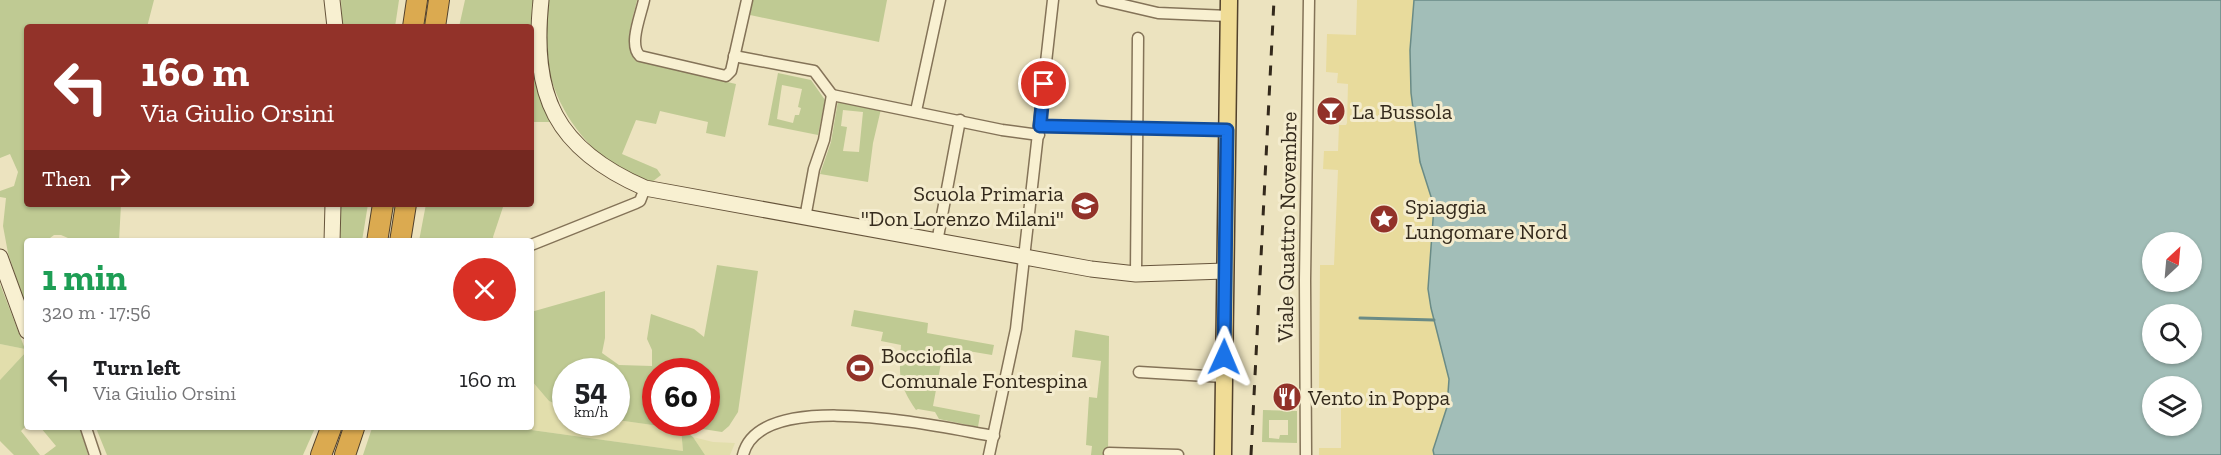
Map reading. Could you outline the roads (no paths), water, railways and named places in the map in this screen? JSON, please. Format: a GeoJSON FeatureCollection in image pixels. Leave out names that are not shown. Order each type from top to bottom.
{"type":"FeatureCollection","features":[{"type":"Feature","properties":{"kind":"highway"},"geometry":{"type":"LineString","coordinates":[[413,24],[417,0]]}},
{"type":"Feature","properties":{"kind":"highway"},"geometry":{"type":"LineString","coordinates":[[435,24],[439,0]]}},
{"type":"Feature","properties":{"kind":"highway"},"geometry":{"type":"LineString","coordinates":[[378,238],[383,207]]}},
{"type":"Feature","properties":{"kind":"highway"},"geometry":{"type":"LineString","coordinates":[[401,238],[406,207]]}},
{"type":"Feature","properties":{"kind":"highway"},"geometry":{"type":"LineString","coordinates":[[321,455],[329,430]]}},
{"type":"Feature","properties":{"kind":"highway"},"geometry":{"type":"LineString","coordinates":[[345,455],[353,430]]}},
{"type":"Feature","properties":{"kind":"main road"},"geometry":{"type":"LineString","coordinates":[[333,0],[335,24]]}},
{"type":"Feature","properties":{"kind":"main road"},"geometry":{"type":"LineString","coordinates":[[541,0],[539,62],[550,105],[558,121],[567,136],[593,160],[609,171],[645,188],[1091,269],[1136,274],[1225,271]]}},
{"type":"Feature","properties":{"kind":"main road"},"geometry":{"type":"LineString","coordinates":[[1223,455],[1229,8]]}},
{"type":"Feature","properties":{"kind":"main road"},"geometry":{"type":"LineString","coordinates":[[332,238],[333,207]]}},
{"type":"Feature","properties":{"kind":"main road"},"geometry":{"type":"LineString","coordinates":[[0,257],[24,323]]}},
{"type":"Feature","properties":{"kind":"street"},"geometry":{"type":"LineString","coordinates":[[644,0],[635,43],[640,56],[726,76],[731,71],[747,0]]}},
{"type":"Feature","properties":{"kind":"street"},"geometry":{"type":"LineString","coordinates":[[916,111],[940,0]]}},
{"type":"Feature","properties":{"kind":"street"},"geometry":{"type":"LineString","coordinates":[[989,455],[1014,343],[1053,0]]}},
{"type":"Feature","properties":{"kind":"street"},"geometry":{"type":"LineString","coordinates":[[1102,0],[1158,12],[1229,8]]}},
{"type":"Feature","properties":{"kind":"street","name":"Viale Quattro Novembre"},"geometry":{"type":"LineString","coordinates":[[1306,455],[1305,280],[1310,0]]}},
{"type":"Feature","properties":{"kind":"street"},"geometry":{"type":"LineString","coordinates":[[1136,274],[1138,38]]}},
{"type":"Feature","properties":{"kind":"street"},"geometry":{"type":"LineString","coordinates":[[734,56],[814,71],[832,95],[1002,130],[1137,128],[1227,130]]}},
{"type":"Feature","properties":{"kind":"street"},"geometry":{"type":"LineString","coordinates":[[805,218],[814,169],[824,140],[832,95]]}},
{"type":"Feature","properties":{"kind":"street"},"geometry":{"type":"LineString","coordinates":[[937,242],[960,120]]}},
{"type":"Feature","properties":{"kind":"street"},"geometry":{"type":"LineString","coordinates":[[534,244],[640,201],[645,188]]}},
{"type":"Feature","properties":{"kind":"street"},"geometry":{"type":"LineString","coordinates":[[1139,372],[1224,377]]}},
{"type":"Feature","properties":{"kind":"street"},"geometry":{"type":"LineString","coordinates":[[743,455],[752,437],[762,428],[782,421],[809,417],[882,418],[994,436]]}},
{"type":"Feature","properties":{"kind":"street"},"geometry":{"type":"LineString","coordinates":[[87,430],[95,455]]}},
{"type":"Feature","properties":{"kind":"street"},"geometry":{"type":"LineString","coordinates":[[1108,453],[1178,455]]}},
{"type":"Feature","properties":{"kind":"water"},"geometry":{"type":"Polygon","coordinates":[[[1414,0],[2221,0],[2221,455],[1434,455],[1433,450],[1447,407],[1449,379],[1428,289],[1434,206],[1420,162],[1411,93],[1410,50],[1414,0]]]}},
{"type":"Feature","properties":{"kind":"waterway"},"geometry":{"type":"LineString","coordinates":[[1360,318],[1434,320]]}},
{"type":"Feature","properties":{"kind":"railway"},"geometry":{"type":"LineString","coordinates":[[1251,455],[1274,0]]}},
{"type":"Feature","properties":{"kind":"place","name":"La Bussola"},"geometry":{"type":"Point","coordinates":[1331,111]}},
{"type":"Feature","properties":{"kind":"place","name":"Scuola Primaria \"Don Lorenzo Milani\""},"geometry":{"type":"Point","coordinates":[1085,206]}},
{"type":"Feature","properties":{"kind":"place","name":"Spiaggia Lungomare Nord"},"geometry":{"type":"Point","coordinates":[1384,219]}},
{"type":"Feature","properties":{"kind":"place","name":"Bocciofila Comunale Fontespina"},"geometry":{"type":"Point","coordinates":[860,368]}},
{"type":"Feature","properties":{"kind":"place","name":"Vento in Poppa"},"geometry":{"type":"Point","coordinates":[1287,397]}}]}
